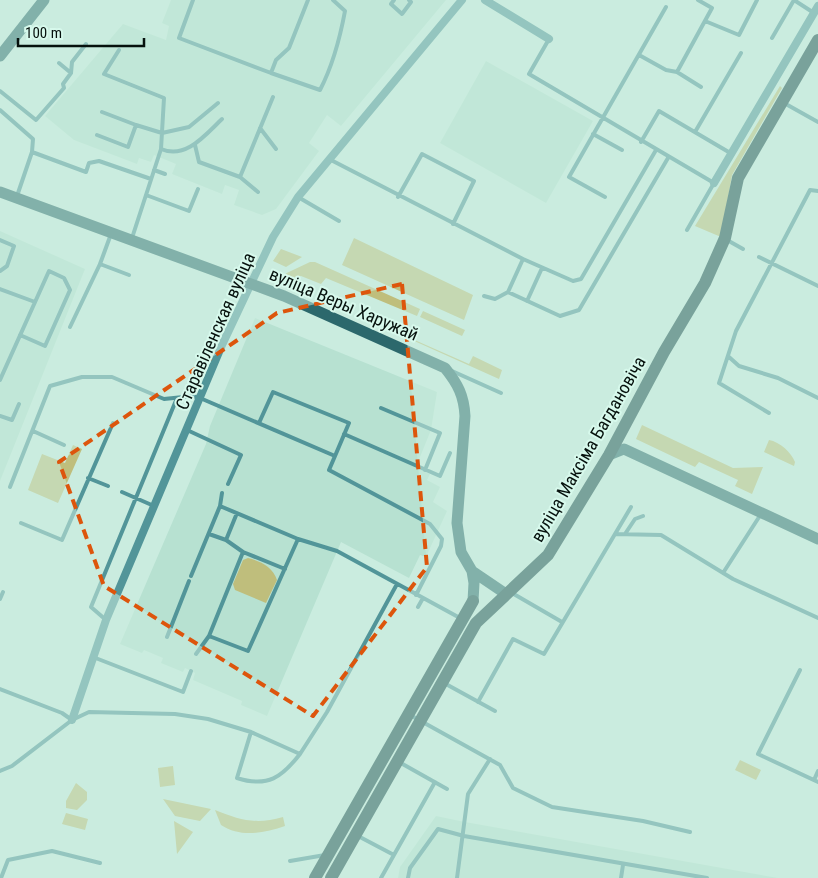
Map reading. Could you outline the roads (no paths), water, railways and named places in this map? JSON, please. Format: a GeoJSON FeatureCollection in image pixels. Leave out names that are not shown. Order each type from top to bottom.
{"type":"FeatureCollection","features":[{"type":"Feature","properties":{"kind":"main road"},"geometry":{"type":"LineString","coordinates":[[0,56],[44,0]]}},
{"type":"Feature","properties":{"kind":"main road","name":"вуліца Максіма Багдановіча"},"geometry":{"type":"LineString","coordinates":[[331,878],[476,623],[548,555],[609,455],[664,352],[705,283],[725,238],[738,178],[818,40]]}},
{"type":"Feature","properties":{"kind":"main road","name":"вуліца Веры Харужай"},"geometry":{"type":"LineString","coordinates":[[0,192],[252,284],[445,368]]}},
{"type":"Feature","properties":{"kind":"main road"},"geometry":{"type":"LineString","coordinates":[[315,878],[407,714],[463,620],[472,601],[474,583],[472,571],[461,552],[457,523],[466,416],[464,400],[459,386],[445,368]]}},
{"type":"Feature","properties":{"kind":"main road"},"geometry":{"type":"LineString","coordinates":[[622,432],[627,443],[632,447],[692,476],[711,488]]}},
{"type":"Feature","properties":{"kind":"main road"},"geometry":{"type":"LineString","coordinates":[[609,455],[624,449],[818,539]]}},
{"type":"Feature","properties":{"kind":"main road"},"geometry":{"type":"LineString","coordinates":[[472,571],[508,593]]}},
{"type":"Feature","properties":{"kind":"main road"},"geometry":{"type":"LineString","coordinates":[[358,800],[362,796],[368,796],[372,800],[372,806]]}},
{"type":"Feature","properties":{"kind":"street","name":"Старавіленская вуліца"},"geometry":{"type":"LineString","coordinates":[[72,720],[106,620],[200,398],[277,229],[298,197],[462,0]]}},
{"type":"Feature","properties":{"kind":"street"},"geometry":{"type":"LineString","coordinates":[[485,0],[549,39]]}},
{"type":"Feature","properties":{"kind":"street"},"geometry":{"type":"LineString","coordinates":[[714,183],[816,9]]}},
{"type":"Feature","properties":{"kind":"lane"},"geometry":{"type":"LineString","coordinates":[[193,0],[179,38],[320,90],[336,50],[345,11],[333,0]]}},
{"type":"Feature","properties":{"kind":"lane"},"geometry":{"type":"LineString","coordinates":[[271,73],[276,60],[288,48],[308,0]]}},
{"type":"Feature","properties":{"kind":"lane"},"geometry":{"type":"LineString","coordinates":[[394,0],[390,4],[402,14],[411,2],[409,0]]}},
{"type":"Feature","properties":{"kind":"lane"},"geometry":{"type":"LineString","coordinates":[[677,72],[712,8],[698,0]]}},
{"type":"Feature","properties":{"kind":"lane"},"geometry":{"type":"LineString","coordinates":[[706,21],[739,35],[757,0]]}},
{"type":"Feature","properties":{"kind":"lane"},"geometry":{"type":"LineString","coordinates":[[772,38],[794,0],[816,9]]}},
{"type":"Feature","properties":{"kind":"lane"},"geometry":{"type":"LineString","coordinates":[[605,197],[569,177],[666,7]]}},
{"type":"Feature","properties":{"kind":"lane"},"geometry":{"type":"LineString","coordinates":[[549,39],[529,74],[668,158],[714,183],[687,230]]}},
{"type":"Feature","properties":{"kind":"lane"},"geometry":{"type":"LineString","coordinates":[[0,91],[36,120],[64,88],[63,84],[70,73],[72,62],[86,44]]}},
{"type":"Feature","properties":{"kind":"lane"},"geometry":{"type":"LineString","coordinates":[[119,50],[104,74],[164,98],[162,149],[131,240]]}},
{"type":"Feature","properties":{"kind":"lane"},"geometry":{"type":"LineString","coordinates":[[695,132],[741,53]]}},
{"type":"Feature","properties":{"kind":"lane"},"geometry":{"type":"LineString","coordinates":[[639,55],[666,70],[677,72],[701,87]]}},
{"type":"Feature","properties":{"kind":"lane"},"geometry":{"type":"LineString","coordinates":[[59,62],[70,73]]}},
{"type":"Feature","properties":{"kind":"lane"},"geometry":{"type":"LineString","coordinates":[[240,177],[273,96]]}},
{"type":"Feature","properties":{"kind":"lane"},"geometry":{"type":"LineString","coordinates":[[782,101],[818,122]]}},
{"type":"Feature","properties":{"kind":"lane"},"geometry":{"type":"LineString","coordinates":[[102,112],[162,133],[189,126],[218,103]]}},
{"type":"Feature","properties":{"kind":"lane"},"geometry":{"type":"LineString","coordinates":[[0,110],[33,139],[32,152],[16,198]]}},
{"type":"Feature","properties":{"kind":"lane"},"geometry":{"type":"LineString","coordinates":[[641,142],[659,111],[732,154]]}},
{"type":"Feature","properties":{"kind":"lane"},"geometry":{"type":"LineString","coordinates":[[162,149],[176,152],[195,145],[222,119]]}},
{"type":"Feature","properties":{"kind":"lane"},"geometry":{"type":"LineString","coordinates":[[97,135],[128,147],[136,125]]}},
{"type":"Feature","properties":{"kind":"lane"},"geometry":{"type":"LineString","coordinates":[[260,128],[276,149]]}},
{"type":"Feature","properties":{"kind":"lane"},"geometry":{"type":"LineString","coordinates":[[593,134],[622,150]]}},
{"type":"Feature","properties":{"kind":"lane"},"geometry":{"type":"LineString","coordinates":[[195,145],[199,162],[240,177],[258,192]]}},
{"type":"Feature","properties":{"kind":"lane"},"geometry":{"type":"LineString","coordinates":[[329,159],[398,197],[572,281],[581,279],[656,150]]}},
{"type":"Feature","properties":{"kind":"lane"},"geometry":{"type":"LineString","coordinates":[[32,152],[86,172],[89,163],[99,160],[151,179]]}},
{"type":"Feature","properties":{"kind":"lane"},"geometry":{"type":"LineString","coordinates":[[398,197],[422,154],[474,181],[453,224]]}},
{"type":"Feature","properties":{"kind":"lane"},"geometry":{"type":"LineString","coordinates":[[508,292],[560,316],[580,310],[668,158]]}},
{"type":"Feature","properties":{"kind":"lane"},"geometry":{"type":"LineString","coordinates":[[154,170],[165,174]]}},
{"type":"Feature","properties":{"kind":"lane"},"geometry":{"type":"LineString","coordinates":[[146,195],[189,211],[198,189]]}},
{"type":"Feature","properties":{"kind":"lane"},"geometry":{"type":"LineString","coordinates":[[769,413],[718,384],[729,357],[736,331],[810,190],[818,191]]}},
{"type":"Feature","properties":{"kind":"lane"},"geometry":{"type":"LineString","coordinates":[[298,197],[339,221]]}},
{"type":"Feature","properties":{"kind":"lane"},"geometry":{"type":"LineString","coordinates":[[70,327],[100,264],[112,233]]}},
{"type":"Feature","properties":{"kind":"lane"},"geometry":{"type":"LineString","coordinates":[[725,238],[743,249]]}},
{"type":"Feature","properties":{"kind":"lane"},"geometry":{"type":"LineString","coordinates":[[0,240],[14,246],[7,266],[0,271]]}},
{"type":"Feature","properties":{"kind":"lane"},"geometry":{"type":"LineString","coordinates":[[759,257],[818,286]]}},
{"type":"Feature","properties":{"kind":"lane"},"geometry":{"type":"LineString","coordinates":[[484,296],[495,299],[508,292],[523,259]]}},
{"type":"Feature","properties":{"kind":"lane"},"geometry":{"type":"LineString","coordinates":[[100,264],[128,275]]}},
{"type":"Feature","properties":{"kind":"lane"},"geometry":{"type":"LineString","coordinates":[[527,301],[542,268]]}},
{"type":"Feature","properties":{"kind":"lane"},"geometry":{"type":"LineString","coordinates":[[0,380],[49,271],[64,278],[70,290],[46,346],[20,336]]}},
{"type":"Feature","properties":{"kind":"lane"},"geometry":{"type":"LineString","coordinates":[[0,289],[35,302]]}},
{"type":"Feature","properties":{"kind":"lane"},"geometry":{"type":"LineString","coordinates":[[729,357],[739,366],[778,378],[818,398]]}},
{"type":"Feature","properties":{"kind":"lane"},"geometry":{"type":"LineString","coordinates":[[445,368],[501,393]]}},
{"type":"Feature","properties":{"kind":"lane"},"geometry":{"type":"LineString","coordinates":[[10,487],[50,386],[82,376],[112,377],[164,399],[193,396],[200,398],[335,456]]}},
{"type":"Feature","properties":{"kind":"lane"},"geometry":{"type":"LineString","coordinates":[[259,423],[274,392],[349,423],[329,470],[430,524],[442,539],[441,546],[416,595]]}},
{"type":"Feature","properties":{"kind":"lane"},"geometry":{"type":"LineString","coordinates":[[106,620],[91,607],[177,398]]}},
{"type":"Feature","properties":{"kind":"lane"},"geometry":{"type":"LineString","coordinates":[[0,416],[12,420],[19,404]]}},
{"type":"Feature","properties":{"kind":"lane"},"geometry":{"type":"LineString","coordinates":[[381,408],[440,432],[425,470]]}},
{"type":"Feature","properties":{"kind":"lane"},"geometry":{"type":"LineString","coordinates":[[21,523],[62,540],[113,423]]}},
{"type":"Feature","properties":{"kind":"lane"},"geometry":{"type":"LineString","coordinates":[[187,430],[241,455],[228,484]]}},
{"type":"Feature","properties":{"kind":"lane"},"geometry":{"type":"LineString","coordinates":[[33,431],[64,445]]}},
{"type":"Feature","properties":{"kind":"lane"},"geometry":{"type":"LineString","coordinates":[[344,434],[440,476],[450,453]]}},
{"type":"Feature","properties":{"kind":"lane"},"geometry":{"type":"LineString","coordinates":[[88,478],[108,486]]}},
{"type":"Feature","properties":{"kind":"lane"},"geometry":{"type":"LineString","coordinates":[[122,492],[155,506]]}},
{"type":"Feature","properties":{"kind":"lane"},"geometry":{"type":"LineString","coordinates":[[191,576],[220,506],[222,493]]}},
{"type":"Feature","properties":{"kind":"lane"},"geometry":{"type":"LineString","coordinates":[[220,506],[298,539],[337,551],[463,620]]}},
{"type":"Feature","properties":{"kind":"lane"},"geometry":{"type":"LineString","coordinates":[[478,702],[513,639],[544,654],[631,507]]}},
{"type":"Feature","properties":{"kind":"lane"},"geometry":{"type":"LineString","coordinates":[[723,573],[762,512]]}},
{"type":"Feature","properties":{"kind":"lane"},"geometry":{"type":"LineString","coordinates":[[226,540],[237,513]]}},
{"type":"Feature","properties":{"kind":"lane"},"geometry":{"type":"LineString","coordinates":[[625,534],[635,519],[643,516]]}},
{"type":"Feature","properties":{"kind":"lane"},"geometry":{"type":"LineString","coordinates":[[209,534],[226,540],[243,552],[285,569]]}},
{"type":"Feature","properties":{"kind":"lane"},"geometry":{"type":"LineString","coordinates":[[615,534],[661,535],[723,573],[818,618]]}},
{"type":"Feature","properties":{"kind":"lane"},"geometry":{"type":"LineString","coordinates":[[210,636],[248,651],[298,539]]}},
{"type":"Feature","properties":{"kind":"lane"},"geometry":{"type":"LineString","coordinates":[[196,654],[210,636],[243,552]]}},
{"type":"Feature","properties":{"kind":"lane"},"geometry":{"type":"LineString","coordinates":[[167,637],[189,581]]}},
{"type":"Feature","properties":{"kind":"lane"},"geometry":{"type":"LineString","coordinates":[[251,732],[237,778],[249,782],[276,779],[290,768],[327,712],[398,584]]}},
{"type":"Feature","properties":{"kind":"lane"},"geometry":{"type":"LineString","coordinates":[[0,600],[3,592]]}},
{"type":"Feature","properties":{"kind":"lane"},"geometry":{"type":"LineString","coordinates":[[508,593],[562,622]]}},
{"type":"Feature","properties":{"kind":"lane"},"geometry":{"type":"LineString","coordinates":[[418,607],[423,598]]}},
{"type":"Feature","properties":{"kind":"lane"},"geometry":{"type":"LineString","coordinates":[[93,656],[183,692],[191,671]]}},
{"type":"Feature","properties":{"kind":"lane"},"geometry":{"type":"LineString","coordinates":[[800,670],[758,754],[816,781],[818,771]]}},
{"type":"Feature","properties":{"kind":"lane"},"geometry":{"type":"LineString","coordinates":[[442,682],[494,711]]}},
{"type":"Feature","properties":{"kind":"lane"},"geometry":{"type":"LineString","coordinates":[[0,689],[62,713],[72,720]]}},
{"type":"Feature","properties":{"kind":"lane"},"geometry":{"type":"LineString","coordinates":[[0,771],[12,766],[72,720],[89,712],[175,714],[208,719],[251,732],[300,754]]}},
{"type":"Feature","properties":{"kind":"lane"},"geometry":{"type":"LineString","coordinates":[[407,714],[500,765],[513,788],[552,807],[643,821],[690,832]]}},
{"type":"Feature","properties":{"kind":"lane"},"geometry":{"type":"LineString","coordinates":[[457,878],[468,794],[490,759]]}},
{"type":"Feature","properties":{"kind":"lane"},"geometry":{"type":"LineString","coordinates":[[398,761],[447,789]]}},
{"type":"Feature","properties":{"kind":"lane"},"geometry":{"type":"LineString","coordinates":[[381,878],[435,782]]}},
{"type":"Feature","properties":{"kind":"lane"},"geometry":{"type":"LineString","coordinates":[[408,878],[410,868],[438,829],[464,836],[623,865],[707,878]]}},
{"type":"Feature","properties":{"kind":"lane"},"geometry":{"type":"LineString","coordinates":[[356,835],[394,855]]}},
{"type":"Feature","properties":{"kind":"lane"},"geometry":{"type":"LineString","coordinates":[[1,878],[8,860],[52,851],[100,863]]}},
{"type":"Feature","properties":{"kind":"lane"},"geometry":{"type":"LineString","coordinates":[[290,861],[328,854]]}},
{"type":"Feature","properties":{"kind":"lane"},"geometry":{"type":"LineString","coordinates":[[621,878],[623,865]]}}]}
